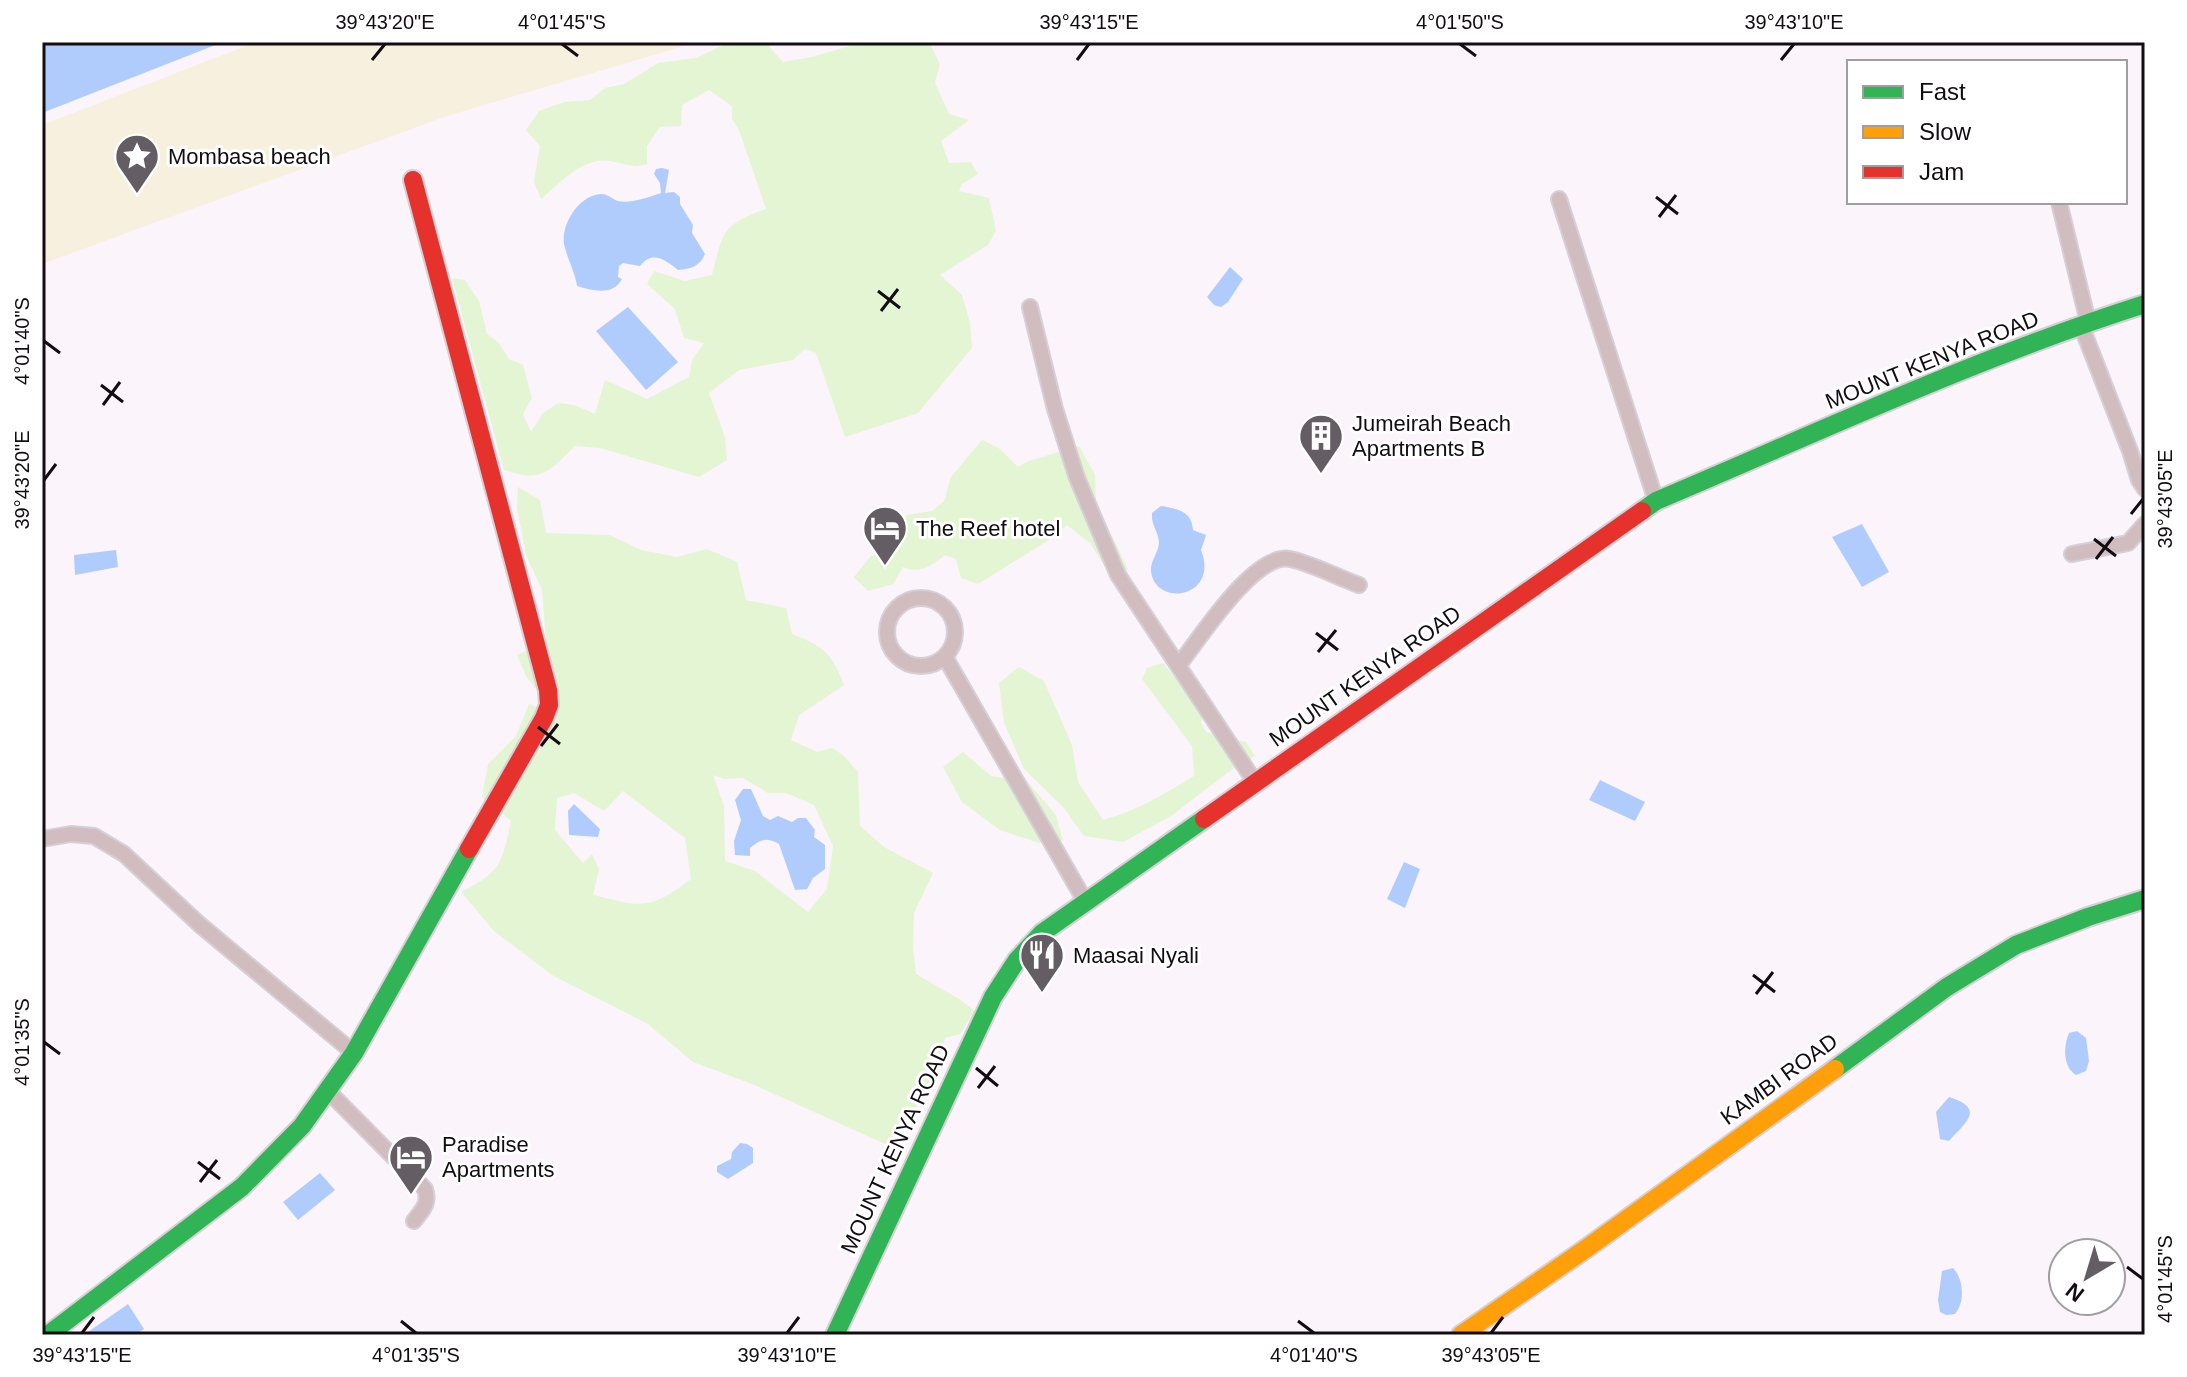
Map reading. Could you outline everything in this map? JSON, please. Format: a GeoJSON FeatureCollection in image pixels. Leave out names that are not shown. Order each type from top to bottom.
{"type":"FeatureCollection","features":[{"type":"Feature","properties":{"kind":"street"},"geometry":{"type":"LineString","coordinates":[[48,1335],[242,1187],[302,1126],[354,1053],[549,705],[548,690],[413,180]]}},
{"type":"Feature","properties":{"kind":"street","name":"MOUNT KENYA ROAD"},"geometry":{"type":"LineString","coordinates":[[835,1335],[993,997],[1017,960],[1042,933],[1656,501],[1960,373],[2084,324],[2145,304]]}},
{"type":"Feature","properties":{"kind":"street","name":"KAMBI ROAD"},"geometry":{"type":"LineString","coordinates":[[1461,1335],[1587,1248],[1947,987],[2016,945],[2145,899]]}},
{"type":"Feature","properties":{"kind":"lane"},"geometry":{"type":"LineString","coordinates":[[1559,199],[1656,501]]}},
{"type":"Feature","properties":{"kind":"lane"},"geometry":{"type":"LineString","coordinates":[[2059,204],[2084,324],[2139,480],[2145,489]]}},
{"type":"Feature","properties":{"kind":"lane"},"geometry":{"type":"LineString","coordinates":[[1030,307],[1055,409],[1077,478],[1118,575],[1255,782]]}},
{"type":"Feature","properties":{"kind":"lane"},"geometry":{"type":"LineString","coordinates":[[2072,554],[2128,543],[2145,524]]}},
{"type":"Feature","properties":{"kind":"lane"},"geometry":{"type":"LineString","coordinates":[[1178,666],[1240,585],[1270,562],[1287,558],[1359,585]]}},
{"type":"Feature","properties":{"kind":"lane"},"geometry":{"type":"LineString","coordinates":[[924,597],[942,604],[954,621],[955,640],[945,657],[927,666],[907,665],[892,652],[885,633],[890,614],[904,600],[924,597]]}},
{"type":"Feature","properties":{"kind":"lane"},"geometry":{"type":"LineString","coordinates":[[945,657],[1086,902]]}},
{"type":"Feature","properties":{"kind":"lane"},"geometry":{"type":"LineString","coordinates":[[42,839],[71,834],[94,836],[124,854],[199,924],[354,1053]]}},
{"type":"Feature","properties":{"kind":"lane"},"geometry":{"type":"LineString","coordinates":[[327,1091],[425,1189],[427,1205],[414,1221]]}},
{"type":"Feature","properties":{"kind":"green space"},"geometry":{"type":"Polygon","coordinates":[[[730,42],[765,42],[783,62],[863,42],[929,42],[940,64],[935,83],[949,114],[969,120],[941,141],[949,163],[971,162],[978,174],[962,184],[959,191],[989,198],[996,231],[988,245],[940,275],[962,295],[970,323],[972,348],[918,413],[845,437],[816,353],[805,349],[793,360],[739,370],[709,393],[725,437],[727,460],[699,477],[600,448],[575,446],[544,473],[527,475],[504,470],[452,278],[465,280],[479,301],[487,334],[499,343],[509,359],[523,365],[532,398],[523,414],[531,432],[542,414],[558,403],[574,405],[595,414],[605,380],[647,399],[689,377],[692,360],[704,343],[684,338],[675,309],[647,284],[654,271],[685,281],[712,275],[726,232],[740,220],[766,209],[739,130],[732,119],[732,106],[709,90],[682,105],[681,126],[660,127],[647,146],[647,164],[591,163],[573,172],[541,199],[534,182],[540,146],[526,130],[539,111],[564,102],[590,100],[605,88],[624,84],[658,63],[696,58],[730,42]]]}},
{"type":"Feature","properties":{"kind":"green space"},"geometry":{"type":"Polygon","coordinates":[[[982,440],[1000,449],[1018,467],[1079,446],[1095,475],[1096,503],[1128,569],[1117,586],[1090,543],[1067,525],[1046,542],[978,584],[961,578],[956,559],[945,555],[925,568],[914,570],[903,567],[893,584],[868,591],[854,577],[871,556],[894,550],[891,530],[907,515],[932,511],[944,501],[951,477],[982,440]]]}},
{"type":"Feature","properties":{"kind":"green space"},"geometry":{"type":"Polygon","coordinates":[[[518,487],[540,500],[546,533],[610,535],[641,550],[677,557],[707,549],[737,562],[746,600],[786,608],[792,634],[819,647],[835,665],[844,685],[799,715],[791,740],[817,752],[832,748],[843,755],[858,772],[860,826],[884,847],[933,873],[914,913],[916,974],[975,1011],[960,1034],[945,1038],[934,1077],[892,1147],[752,1084],[693,1062],[648,1024],[552,975],[494,931],[461,892],[485,878],[498,864],[511,821],[482,797],[488,764],[516,736],[529,704],[555,715],[526,676],[517,655],[546,641],[542,590],[526,555],[517,508],[518,487]],[[713,775],[724,806],[725,861],[755,871],[808,912],[827,889],[833,846],[814,805],[786,793],[768,793],[743,778],[725,779],[713,775]],[[623,791],[604,811],[574,793],[557,798],[555,830],[583,863],[592,854],[599,869],[593,895],[645,904],[665,897],[691,879],[685,838],[623,791]]]}},
{"type":"Feature","properties":{"kind":"green space"},"geometry":{"type":"Polygon","coordinates":[[[1163,663],[1181,685],[1206,689],[1201,723],[1206,732],[1246,742],[1255,756],[1227,773],[1171,816],[1123,842],[1084,836],[1063,807],[1024,769],[1004,723],[999,683],[1019,667],[1044,681],[1072,745],[1078,782],[1103,820],[1139,807],[1194,776],[1192,746],[1142,679],[1147,668],[1163,663]]]}},
{"type":"Feature","properties":{"kind":"green space"},"geometry":{"type":"Polygon","coordinates":[[[963,752],[991,776],[1027,781],[1056,815],[1063,841],[1039,843],[1000,830],[962,802],[943,767],[963,752]]]}},
{"type":"Feature","properties":{"kind":"sand","name":"Mombasa beach"},"geometry":{"type":"Polygon","coordinates":[[[256,42],[698,42],[447,116],[42,264],[42,125],[256,42]]]}},
{"type":"Feature","properties":{"kind":"water"},"geometry":{"type":"Polygon","coordinates":[[[42,42],[223,42],[42,113],[42,42]]]}},
{"type":"Feature","properties":{"kind":"water"},"geometry":{"type":"Polygon","coordinates":[[[656,169],[669,170],[665,193],[674,192],[680,197],[680,204],[693,225],[692,233],[705,254],[703,258],[694,266],[678,270],[664,260],[654,258],[640,266],[623,263],[619,266],[618,277],[622,279],[613,288],[596,290],[577,286],[564,244],[565,228],[573,212],[593,196],[603,194],[629,202],[661,193],[660,183],[654,174],[656,169]]]}},
{"type":"Feature","properties":{"kind":"water"},"geometry":{"type":"Polygon","coordinates":[[[1230,267],[1243,279],[1228,302],[1221,307],[1214,305],[1207,297],[1230,267]]]}},
{"type":"Feature","properties":{"kind":"water"},"geometry":{"type":"Polygon","coordinates":[[[628,307],[678,362],[646,390],[596,331],[628,307]]]}},
{"type":"Feature","properties":{"kind":"water"},"geometry":{"type":"Polygon","coordinates":[[[1161,506],[1183,512],[1190,519],[1193,530],[1206,535],[1201,550],[1204,566],[1202,579],[1185,592],[1163,590],[1155,583],[1151,571],[1159,542],[1152,513],[1161,506]]]}},
{"type":"Feature","properties":{"kind":"water"},"geometry":{"type":"Polygon","coordinates":[[[1862,524],[1889,572],[1862,587],[1832,537],[1862,524]]]}},
{"type":"Feature","properties":{"kind":"water"},"geometry":{"type":"Polygon","coordinates":[[[116,550],[118,567],[75,575],[74,555],[116,550]]]}},
{"type":"Feature","properties":{"kind":"water"},"geometry":{"type":"Polygon","coordinates":[[[1600,780],[1645,802],[1635,821],[1589,800],[1600,780]]]}},
{"type":"Feature","properties":{"kind":"water"},"geometry":{"type":"Polygon","coordinates":[[[743,789],[751,789],[763,816],[770,820],[778,816],[792,822],[806,818],[815,830],[814,837],[825,845],[825,869],[813,878],[807,889],[795,890],[779,844],[764,840],[750,848],[750,856],[735,855],[734,841],[741,820],[735,800],[743,789]]]}},
{"type":"Feature","properties":{"kind":"water"},"geometry":{"type":"Polygon","coordinates":[[[574,804],[600,829],[598,837],[569,835],[568,811],[574,804]]]}},
{"type":"Feature","properties":{"kind":"water"},"geometry":{"type":"Polygon","coordinates":[[[1404,862],[1420,869],[1405,908],[1387,899],[1404,862]]]}},
{"type":"Feature","properties":{"kind":"water"},"geometry":{"type":"Polygon","coordinates":[[[2077,1031],[2086,1038],[2089,1061],[2086,1071],[2076,1075],[2066,1062],[2065,1050],[2069,1033],[2077,1031]]]}},
{"type":"Feature","properties":{"kind":"water"},"geometry":{"type":"Polygon","coordinates":[[[1949,1097],[1961,1102],[1970,1112],[1965,1123],[1949,1141],[1940,1139],[1936,1112],[1949,1097]]]}},
{"type":"Feature","properties":{"kind":"water"},"geometry":{"type":"Polygon","coordinates":[[[740,1143],[753,1148],[753,1163],[728,1179],[717,1172],[717,1166],[731,1159],[732,1152],[740,1143]]]}},
{"type":"Feature","properties":{"kind":"water"},"geometry":{"type":"Polygon","coordinates":[[[320,1173],[335,1190],[298,1220],[283,1202],[320,1173]]]}},
{"type":"Feature","properties":{"kind":"water"},"geometry":{"type":"Polygon","coordinates":[[[1953,1268],[1961,1284],[1962,1298],[1955,1314],[1946,1315],[1940,1312],[1938,1300],[1942,1271],[1953,1268]]]}},
{"type":"Feature","properties":{"kind":"water"},"geometry":{"type":"Polygon","coordinates":[[[128,1304],[144,1329],[135,1335],[90,1335],[88,1332],[128,1304]]]}},
{"type":"Feature","properties":{"kind":"traffic: fast"},"geometry":{"type":"LineString","coordinates":[[1642,511],[1656,501],[1959,372],[2145,304]]}},
{"type":"Feature","properties":{"kind":"traffic: fast"},"geometry":{"type":"LineString","coordinates":[[835,1335],[993,997],[1017,960],[1042,933],[1204,819]]}},
{"type":"Feature","properties":{"kind":"traffic: fast"},"geometry":{"type":"LineString","coordinates":[[48,1335],[242,1187],[302,1126],[354,1053],[469,849]]}},
{"type":"Feature","properties":{"kind":"traffic: fast"},"geometry":{"type":"LineString","coordinates":[[1835,1069],[1947,987],[2016,945],[2145,899]]}},
{"type":"Feature","properties":{"kind":"traffic: slow"},"geometry":{"type":"LineString","coordinates":[[1461,1335],[1835,1069]]}},
{"type":"Feature","properties":{"kind":"traffic: jam"},"geometry":{"type":"LineString","coordinates":[[413,180],[548,690],[549,705],[544,718],[469,849]]}},
{"type":"Feature","properties":{"kind":"traffic: jam"},"geometry":{"type":"LineString","coordinates":[[1204,819],[1642,511]]}},
{"type":"Feature","properties":{"kind":"place","name":"Mombasa beach"},"geometry":{"type":"Point","coordinates":[137,195]}},
{"type":"Feature","properties":{"kind":"place","name":"Jumeirah Beach Apartments B"},"geometry":{"type":"Point","coordinates":[1321,475]}},
{"type":"Feature","properties":{"kind":"place","name":"The Reef hotel"},"geometry":{"type":"Point","coordinates":[885,567]}},
{"type":"Feature","properties":{"kind":"place","name":"Maasai Nyali"},"geometry":{"type":"Point","coordinates":[1042,994]}},
{"type":"Feature","properties":{"kind":"place","name":"Paradise Apartments"},"geometry":{"type":"Point","coordinates":[411,1196]}}]}
